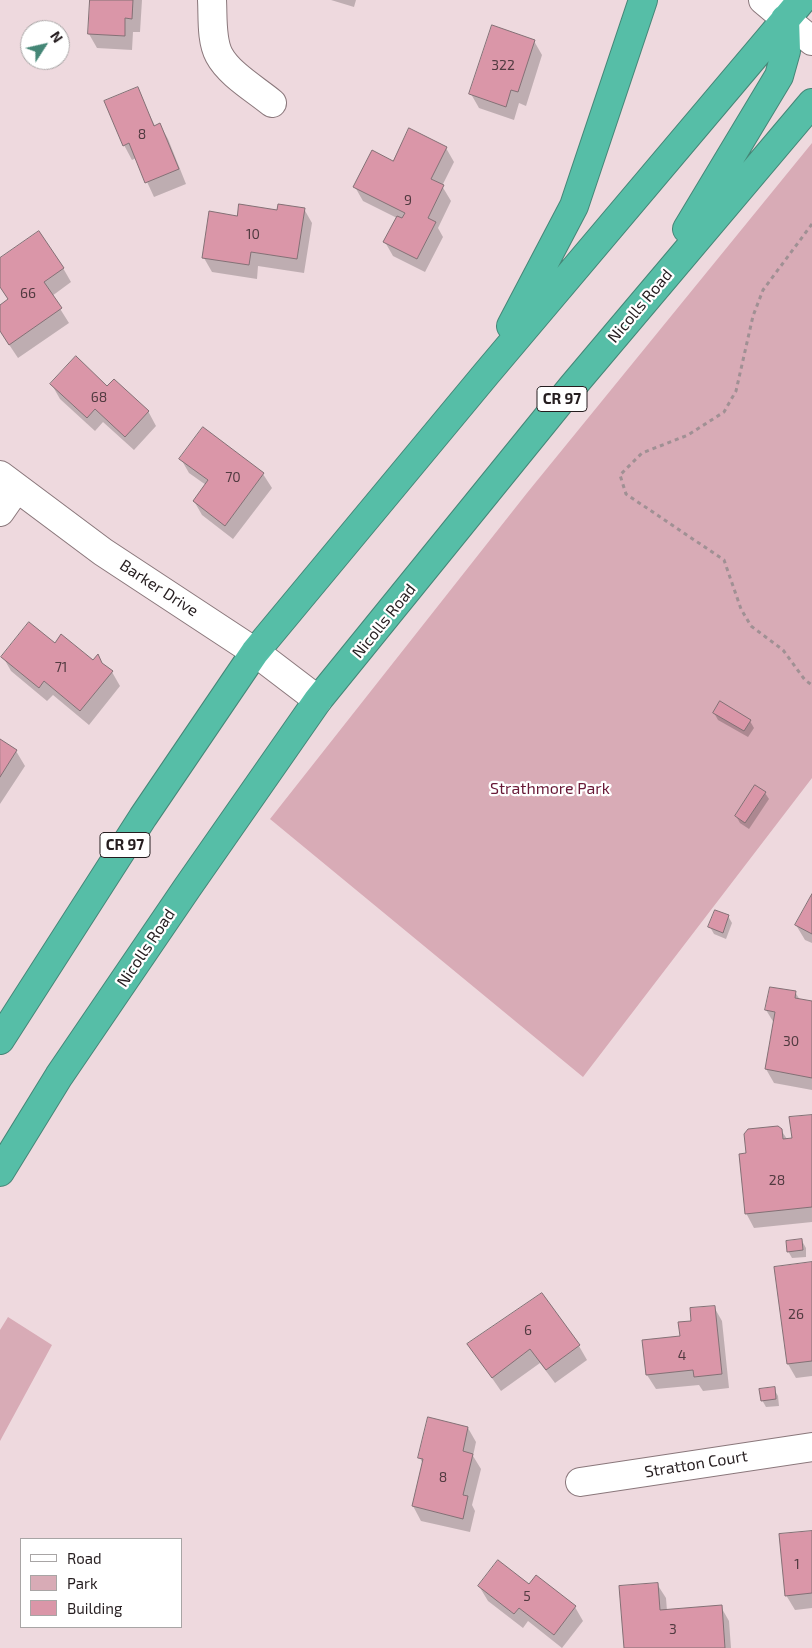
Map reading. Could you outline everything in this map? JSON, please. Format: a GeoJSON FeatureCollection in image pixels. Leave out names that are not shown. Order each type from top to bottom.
{"type":"FeatureCollection","features":[{"type":"Feature","properties":{"kind":"highway"},"geometry":{"type":"LineString","coordinates":[[486,374],[574,206],[643,0]]}},
{"type":"Feature","properties":{"kind":"highway"},"geometry":{"type":"LineString","coordinates":[[647,297],[779,76],[786,52],[794,10]]}},
{"type":"Feature","properties":{"kind":"highway","name":"CR 97"},"geometry":{"type":"LineString","coordinates":[[0,1040],[143,816],[255,652],[486,374],[794,10]]}},
{"type":"Feature","properties":{"kind":"highway","name":"Nicolls Road"},"geometry":{"type":"LineString","coordinates":[[0,1172],[76,1052],[318,700],[572,387],[812,103]]}},
{"type":"Feature","properties":{"kind":"street"},"geometry":{"type":"LineString","coordinates":[[212,0],[214,39],[219,55],[234,72],[272,103]]}},
{"type":"Feature","properties":{"kind":"street"},"geometry":{"type":"LineString","coordinates":[[762,0],[794,10],[812,41]]}},
{"type":"Feature","properties":{"kind":"street"},"geometry":{"type":"LineString","coordinates":[[0,512],[8,482]]}},
{"type":"Feature","properties":{"kind":"street","name":"Barker Drive"},"geometry":{"type":"LineString","coordinates":[[8,482],[103,552],[255,652],[318,700]]}},
{"type":"Feature","properties":{"kind":"street","name":"Stratton Court"},"geometry":{"type":"LineString","coordinates":[[580,1482],[812,1447]]}},
{"type":"Feature","properties":{"kind":"path"},"geometry":{"type":"LineString","coordinates":[[812,224],[763,290],[753,316],[736,391],[724,412],[688,435],[642,453],[620,475],[626,494],[724,560],[741,609],[751,626],[783,650],[805,680],[812,685]]}},
{"type":"Feature","properties":{"kind":"green space","name":"Strathmore Park"},"geometry":{"type":"Polygon","coordinates":[[[812,143],[812,778],[583,1077],[270,819],[527,493],[812,143]]]}},
{"type":"Feature","properties":{"kind":"green space"},"geometry":{"type":"Polygon","coordinates":[[[8,1317],[52,1345],[0,1441],[0,1330],[8,1317]]]}},
{"type":"Feature","properties":{"kind":"building"},"geometry":{"type":"Polygon","coordinates":[[[90,0],[133,0],[132,19],[125,18],[125,36],[88,34],[90,0]]]}},
{"type":"Feature","properties":{"kind":"building"},"geometry":{"type":"Polygon","coordinates":[[[492,25],[535,40],[518,92],[511,90],[506,107],[469,94],[492,25]]]}},
{"type":"Feature","properties":{"kind":"building"},"geometry":{"type":"Polygon","coordinates":[[[138,87],[154,126],[160,123],[179,169],[145,183],[129,143],[123,146],[104,101],[138,87]]]}},
{"type":"Feature","properties":{"kind":"building"},"geometry":{"type":"Polygon","coordinates":[[[409,128],[447,147],[431,179],[444,185],[428,218],[436,222],[417,259],[383,242],[397,216],[402,218],[405,213],[353,187],[372,150],[393,161],[409,128]]]}},
{"type":"Feature","properties":{"kind":"building"},"geometry":{"type":"Polygon","coordinates":[[[239,204],[277,210],[278,204],[305,208],[297,259],[251,252],[249,265],[202,258],[209,211],[237,216],[239,204]]]}},
{"type":"Feature","properties":{"kind":"building"},"geometry":{"type":"Polygon","coordinates":[[[39,231],[64,268],[44,282],[62,308],[9,345],[0,331],[0,305],[8,299],[0,287],[0,258],[39,231]]]}},
{"type":"Feature","properties":{"kind":"building"},"geometry":{"type":"Polygon","coordinates":[[[76,356],[107,386],[114,379],[149,411],[125,437],[95,409],[87,418],[50,384],[76,356]]]}},
{"type":"Feature","properties":{"kind":"building"},"geometry":{"type":"Polygon","coordinates":[[[203,427],[264,473],[225,526],[193,501],[208,480],[179,459],[203,427]]]}},
{"type":"Feature","properties":{"kind":"building"},"geometry":{"type":"Polygon","coordinates":[[[29,622],[55,643],[61,634],[93,660],[98,654],[102,663],[113,671],[80,711],[44,681],[39,688],[1,657],[29,622]]]}},
{"type":"Feature","properties":{"kind":"building"},"geometry":{"type":"Polygon","coordinates":[[[720,701],[751,720],[744,731],[713,713],[720,701]]]}},
{"type":"Feature","properties":{"kind":"building"},"geometry":{"type":"Polygon","coordinates":[[[0,739],[17,750],[0,777],[0,739]]]}},
{"type":"Feature","properties":{"kind":"building"},"geometry":{"type":"Polygon","coordinates":[[[755,785],[766,792],[745,823],[735,816],[755,785]]]}},
{"type":"Feature","properties":{"kind":"building"},"geometry":{"type":"Polygon","coordinates":[[[812,894],[812,934],[795,925],[812,894]]]}},
{"type":"Feature","properties":{"kind":"building"},"geometry":{"type":"Polygon","coordinates":[[[715,910],[729,915],[723,933],[708,927],[715,910]]]}},
{"type":"Feature","properties":{"kind":"building"},"geometry":{"type":"Polygon","coordinates":[[[770,987],[796,991],[795,998],[812,1001],[812,1078],[765,1069],[775,1012],[765,1010],[770,987]]]}},
{"type":"Feature","properties":{"kind":"building"},"geometry":{"type":"Polygon","coordinates":[[[812,1115],[812,1207],[745,1214],[739,1154],[746,1153],[744,1134],[748,1129],[778,1126],[782,1129],[783,1139],[792,1138],[789,1117],[812,1115]]]}},
{"type":"Feature","properties":{"kind":"building"},"geometry":{"type":"Polygon","coordinates":[[[802,1239],[803,1250],[787,1252],[786,1241],[802,1239]]]}},
{"type":"Feature","properties":{"kind":"building"},"geometry":{"type":"Polygon","coordinates":[[[812,1262],[812,1361],[787,1364],[774,1267],[812,1262]]]}},
{"type":"Feature","properties":{"kind":"building"},"geometry":{"type":"Polygon","coordinates":[[[542,1293],[580,1345],[546,1370],[530,1349],[492,1378],[467,1344],[542,1293]]]}},
{"type":"Feature","properties":{"kind":"building"},"geometry":{"type":"Polygon","coordinates":[[[715,1306],[722,1374],[694,1377],[693,1370],[646,1375],[642,1340],[680,1336],[678,1322],[691,1321],[690,1308],[715,1306]]]}},
{"type":"Feature","properties":{"kind":"building"},"geometry":{"type":"Polygon","coordinates":[[[775,1387],[776,1399],[761,1401],[759,1389],[775,1387]]]}},
{"type":"Feature","properties":{"kind":"building"},"geometry":{"type":"Polygon","coordinates":[[[428,1417],[468,1427],[463,1451],[473,1454],[463,1495],[468,1496],[463,1519],[412,1506],[423,1459],[418,1458],[428,1417]]]}},
{"type":"Feature","properties":{"kind":"building"},"geometry":{"type":"Polygon","coordinates":[[[812,1531],[812,1593],[785,1596],[779,1534],[812,1531]]]}},
{"type":"Feature","properties":{"kind":"building"},"geometry":{"type":"Polygon","coordinates":[[[498,1560],[529,1584],[536,1575],[576,1606],[554,1635],[519,1608],[514,1614],[478,1586],[498,1560]]]}},
{"type":"Feature","properties":{"kind":"building"},"geometry":{"type":"Polygon","coordinates":[[[658,1583],[660,1610],[722,1605],[725,1648],[624,1648],[619,1586],[658,1583]]]}}]}
